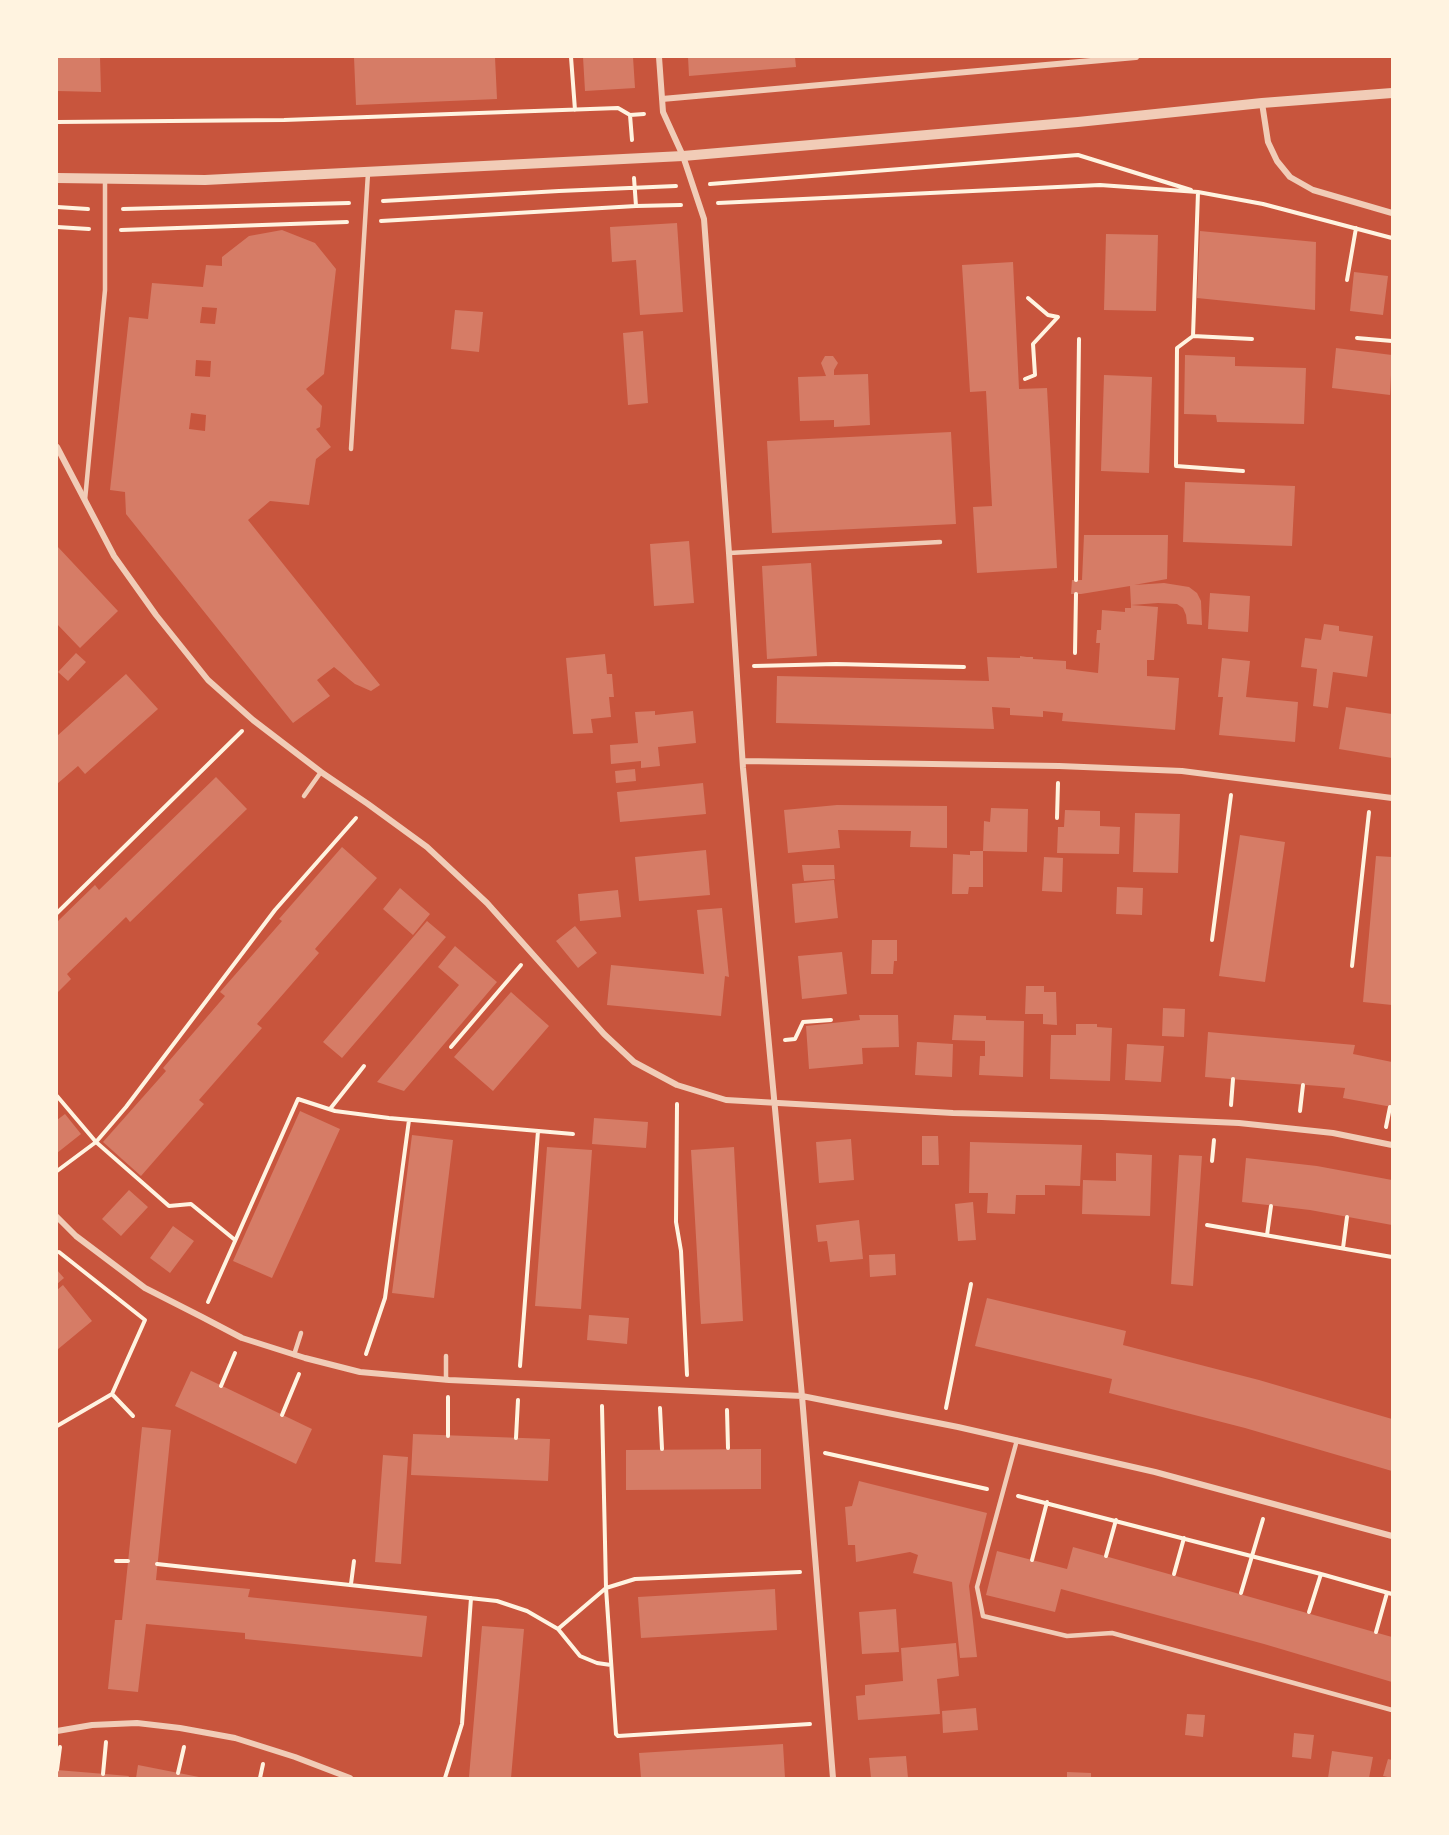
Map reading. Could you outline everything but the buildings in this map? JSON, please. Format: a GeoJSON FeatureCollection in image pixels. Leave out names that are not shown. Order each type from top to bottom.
{"type":"FeatureCollection","features":[{"type":"Feature","properties":{"kind":"street"},"geometry":{"type":"LineString","coordinates":[[659,57],[663,112],[683,156],[704,219],[743,761],[802,1396],[833,1778]]}},
{"type":"Feature","properties":{"kind":"street"},"geometry":{"type":"LineString","coordinates":[[662,99],[1136,57]]}},
{"type":"Feature","properties":{"kind":"street"},"geometry":{"type":"LineString","coordinates":[[57,178],[205,180],[683,156],[1392,93]]}},
{"type":"Feature","properties":{"kind":"street"},"geometry":{"type":"LineString","coordinates":[[1262,103],[1268,142],[1277,161],[1290,177],[1313,190],[1392,213]]}},
{"type":"Feature","properties":{"kind":"street"},"geometry":{"type":"LineString","coordinates":[[57,447],[114,556],[156,615],[208,680],[253,720],[321,772],[427,847],[487,903],[604,1034],[634,1062],[678,1085],[726,1100],[953,1113],[1102,1116],[1230,1122],[1333,1133],[1392,1145]]}},
{"type":"Feature","properties":{"kind":"street"},"geometry":{"type":"LineString","coordinates":[[743,761],[1059,766],[1182,771],[1392,798]]}},
{"type":"Feature","properties":{"kind":"street"},"geometry":{"type":"LineString","coordinates":[[57,1217],[76,1236],[145,1288],[242,1338],[294,1355],[360,1372],[447,1380],[802,1396],[943,1424],[1155,1472],[1392,1536]]}},
{"type":"Feature","properties":{"kind":"street"},"geometry":{"type":"LineString","coordinates":[[57,1731],[108,1724],[137,1723],[188,1730],[235,1738],[295,1756],[350,1778]]}},
{"type":"Feature","properties":{"kind":"lane"},"geometry":{"type":"LineString","coordinates":[[351,449],[368,172]]}},
{"type":"Feature","properties":{"kind":"lane"},"geometry":{"type":"LineString","coordinates":[[85,502],[105,290],[105,180]]}},
{"type":"Feature","properties":{"kind":"lane"},"geometry":{"type":"LineString","coordinates":[[729,553],[940,542]]}},
{"type":"Feature","properties":{"kind":"lane"},"geometry":{"type":"LineString","coordinates":[[304,796],[321,772]]}},
{"type":"Feature","properties":{"kind":"lane"},"geometry":{"type":"LineString","coordinates":[[294,1355],[301,1333]]}},
{"type":"Feature","properties":{"kind":"lane"},"geometry":{"type":"LineString","coordinates":[[446,1356],[447,1380]]}},
{"type":"Feature","properties":{"kind":"lane"},"geometry":{"type":"LineString","coordinates":[[1017,1440],[977,1587],[983,1616],[1067,1636],[1112,1633],[1392,1710]]}},
{"type":"Feature","properties":{"kind":"path"},"geometry":{"type":"LineString","coordinates":[[571,57],[575,110]]}},
{"type":"Feature","properties":{"kind":"path"},"geometry":{"type":"LineString","coordinates":[[57,207],[105,210],[365,202],[559,190],[694,186],[1078,155],[1198,192],[1263,204],[1392,238]]}},
{"type":"Feature","properties":{"kind":"path"},"geometry":{"type":"LineString","coordinates":[[1193,336],[1198,192]]}},
{"type":"Feature","properties":{"kind":"path"},"geometry":{"type":"LineString","coordinates":[[1347,280],[1356,228],[1363,205]]}},
{"type":"Feature","properties":{"kind":"path"},"geometry":{"type":"LineString","coordinates":[[1025,379],[1035,375],[1033,344],[1058,317],[1048,315],[1028,298]]}},
{"type":"Feature","properties":{"kind":"path"},"geometry":{"type":"LineString","coordinates":[[1243,471],[1176,466],[1177,348],[1193,336],[1252,339]]}},
{"type":"Feature","properties":{"kind":"path"},"geometry":{"type":"LineString","coordinates":[[1357,338],[1392,341]]}},
{"type":"Feature","properties":{"kind":"path"},"geometry":{"type":"LineString","coordinates":[[1076,580],[1079,339]]}},
{"type":"Feature","properties":{"kind":"path"},"geometry":{"type":"LineString","coordinates":[[1075,653],[1076,594]]}},
{"type":"Feature","properties":{"kind":"path"},"geometry":{"type":"LineString","coordinates":[[736,667],[836,664],[963,667]]}},
{"type":"Feature","properties":{"kind":"path"},"geometry":{"type":"LineString","coordinates":[[57,913],[253,720]]}},
{"type":"Feature","properties":{"kind":"path"},"geometry":{"type":"LineString","coordinates":[[1057,818],[1059,766]]}},
{"type":"Feature","properties":{"kind":"path"},"geometry":{"type":"LineString","coordinates":[[1212,940],[1234,777]]}},
{"type":"Feature","properties":{"kind":"path"},"geometry":{"type":"LineString","coordinates":[[1352,966],[1371,794]]}},
{"type":"Feature","properties":{"kind":"path"},"geometry":{"type":"LineString","coordinates":[[57,1171],[96,1142],[126,1107],[275,910],[368,804]]}},
{"type":"Feature","properties":{"kind":"path"},"geometry":{"type":"LineString","coordinates":[[451,1047],[532,952]]}},
{"type":"Feature","properties":{"kind":"path"},"geometry":{"type":"LineString","coordinates":[[769,1042],[795,1039],[803,1022],[831,1020]]}},
{"type":"Feature","properties":{"kind":"path"},"geometry":{"type":"LineString","coordinates":[[330,1109],[363,1066]]}},
{"type":"Feature","properties":{"kind":"path"},"geometry":{"type":"LineString","coordinates":[[1230,1122],[1233,1079]]}},
{"type":"Feature","properties":{"kind":"path"},"geometry":{"type":"LineString","coordinates":[[678,1085],[676,1222],[681,1251],[687,1391]]}},
{"type":"Feature","properties":{"kind":"path"},"geometry":{"type":"LineString","coordinates":[[1298,1130],[1303,1085]]}},
{"type":"Feature","properties":{"kind":"path"},"geometry":{"type":"LineString","coordinates":[[57,1096],[96,1142],[169,1206],[191,1204],[235,1240]]}},
{"type":"Feature","properties":{"kind":"path"},"geometry":{"type":"LineString","coordinates":[[202,1317],[298,1099],[330,1109],[409,1120],[573,1134]]}},
{"type":"Feature","properties":{"kind":"path"},"geometry":{"type":"LineString","coordinates":[[360,1372],[385,1298],[409,1120]]}},
{"type":"Feature","properties":{"kind":"path"},"geometry":{"type":"LineString","coordinates":[[516,1438],[538,1131]]}},
{"type":"Feature","properties":{"kind":"path"},"geometry":{"type":"LineString","coordinates":[[1267,1235],[1271,1206]]}},
{"type":"Feature","properties":{"kind":"path"},"geometry":{"type":"LineString","coordinates":[[1343,1248],[1347,1217]]}},
{"type":"Feature","properties":{"kind":"path"},"geometry":{"type":"LineString","coordinates":[[1207,1225],[1392,1257]]}},
{"type":"Feature","properties":{"kind":"path"},"geometry":{"type":"LineString","coordinates":[[57,1426],[112,1394],[146,1320],[59,1252]]}},
{"type":"Feature","properties":{"kind":"path"},"geometry":{"type":"LineString","coordinates":[[943,1424],[971,1284]]}},
{"type":"Feature","properties":{"kind":"path"},"geometry":{"type":"LineString","coordinates":[[221,1386],[242,1338]]}},
{"type":"Feature","properties":{"kind":"path"},"geometry":{"type":"LineString","coordinates":[[282,1414],[305,1358]]}},
{"type":"Feature","properties":{"kind":"path"},"geometry":{"type":"LineString","coordinates":[[447,1380],[447,1436]]}},
{"type":"Feature","properties":{"kind":"path"},"geometry":{"type":"LineString","coordinates":[[601,1387],[606,1588],[616,1734],[618,1736],[828,1723]]}},
{"type":"Feature","properties":{"kind":"path"},"geometry":{"type":"LineString","coordinates":[[660,1390],[662,1449]]}},
{"type":"Feature","properties":{"kind":"path"},"geometry":{"type":"LineString","coordinates":[[726,1393],[728,1448]]}},
{"type":"Feature","properties":{"kind":"path"},"geometry":{"type":"LineString","coordinates":[[112,1394],[133,1416]]}},
{"type":"Feature","properties":{"kind":"path"},"geometry":{"type":"LineString","coordinates":[[806,1449],[1047,1502],[1390,1594],[1376,1632]]}},
{"type":"Feature","properties":{"kind":"path"},"geometry":{"type":"LineString","coordinates":[[1032,1560],[1047,1502]]}},
{"type":"Feature","properties":{"kind":"path"},"geometry":{"type":"LineString","coordinates":[[1241,1593],[1268,1503]]}},
{"type":"Feature","properties":{"kind":"path"},"geometry":{"type":"LineString","coordinates":[[1106,1556],[1116,1520]]}},
{"type":"Feature","properties":{"kind":"path"},"geometry":{"type":"LineString","coordinates":[[1174,1574],[1184,1538]]}},
{"type":"Feature","properties":{"kind":"path"},"geometry":{"type":"LineString","coordinates":[[116,1561],[128,1561]]}},
{"type":"Feature","properties":{"kind":"path"},"geometry":{"type":"LineString","coordinates":[[351,1584],[354,1561]]}},
{"type":"Feature","properties":{"kind":"path"},"geometry":{"type":"LineString","coordinates":[[157,1564],[497,1601],[527,1611],[558,1629],[580,1656],[597,1664],[611,1665]]}},
{"type":"Feature","properties":{"kind":"path"},"geometry":{"type":"LineString","coordinates":[[558,1629],[606,1588],[635,1579],[815,1571]]}},
{"type":"Feature","properties":{"kind":"path"},"geometry":{"type":"LineString","coordinates":[[1309,1612],[1321,1574]]}},
{"type":"Feature","properties":{"kind":"path"},"geometry":{"type":"LineString","coordinates":[[445,1778],[462,1724],[471,1598]]}},
{"type":"Feature","properties":{"kind":"path"},"geometry":{"type":"LineString","coordinates":[[103,1774],[108,1724]]}},
{"type":"Feature","properties":{"kind":"path"},"geometry":{"type":"LineString","coordinates":[[178,1773],[188,1730]]}}]}
